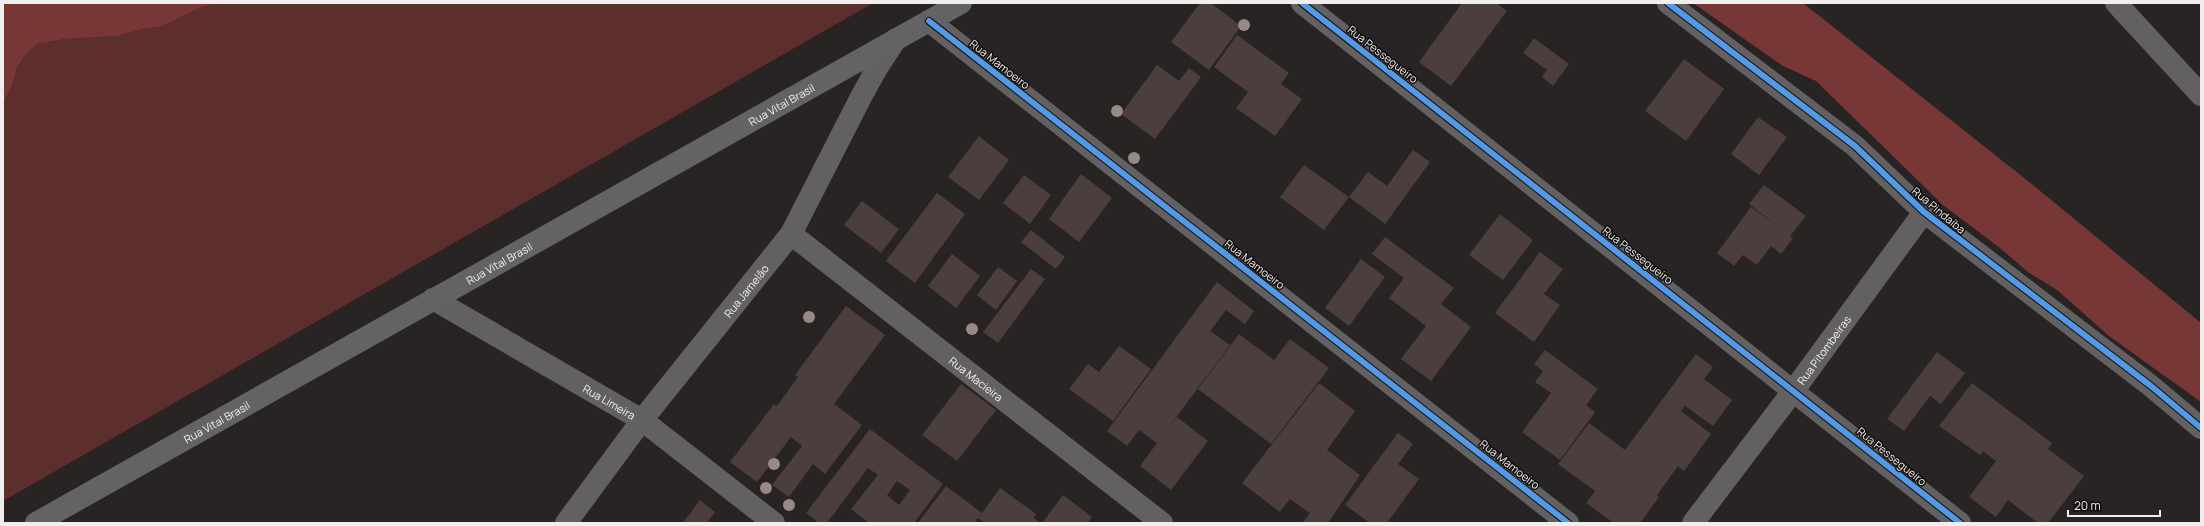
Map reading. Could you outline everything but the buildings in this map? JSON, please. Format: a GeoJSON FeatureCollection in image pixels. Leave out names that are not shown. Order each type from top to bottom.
{"type":"FeatureCollection","features":[{"type":"Feature","properties":{"kind":"main road","name":"Rua Vital Brasil"},"geometry":{"type":"LineString","coordinates":[[36,523],[961,3]]}},
{"type":"Feature","properties":{"kind":"street","name":"Rua Pessegueiro"},"geometry":{"type":"LineString","coordinates":[[1302,3],[1794,390],[1960,523]]}},
{"type":"Feature","properties":{"kind":"street","name":"Rua Pindaíba"},"geometry":{"type":"LineString","coordinates":[[1668,3],[1855,146],[1924,212],[2151,386],[2201,428]]}},
{"type":"Feature","properties":{"kind":"street"},"geometry":{"type":"LineString","coordinates":[[2116,3],[2201,95]]}},
{"type":"Feature","properties":{"kind":"street","name":"Rua Mamoeiro"},"geometry":{"type":"LineString","coordinates":[[929,21],[1566,522]]}},
{"type":"Feature","properties":{"kind":"street","name":"Rua Jamelão"},"geometry":{"type":"LineString","coordinates":[[566,523],[642,420],[791,234],[876,68],[896,39]]}},
{"type":"Feature","properties":{"kind":"street","name":"Rua Pitombeiras"},"geometry":{"type":"LineString","coordinates":[[1693,523],[1794,390],[1924,212]]}},
{"type":"Feature","properties":{"kind":"street","name":"Rua Macieira"},"geometry":{"type":"LineString","coordinates":[[791,234],[1162,523]]}},
{"type":"Feature","properties":{"kind":"street","name":"Rua Limeira"},"geometry":{"type":"LineString","coordinates":[[433,299],[642,420],[774,523]]}},
{"type":"Feature","properties":{"kind":"shaded area"},"geometry":{"type":"Polygon","coordinates":[[[3,3],[218,3],[202,7],[160,27],[146,28],[118,36],[65,39],[37,44],[25,55],[17,68],[12,86],[3,103],[3,3]]]}},
{"type":"Feature","properties":{"kind":"shaded area"},"geometry":{"type":"Polygon","coordinates":[[[218,3],[873,3],[3,501],[3,103],[12,86],[17,68],[25,55],[37,44],[65,39],[118,36],[146,28],[160,27],[202,7],[218,3]]]}},
{"type":"Feature","properties":{"kind":"shaded area"},"geometry":{"type":"Polygon","coordinates":[[[1693,3],[1803,3],[2033,185],[2201,323],[2201,402],[2109,336],[2057,290],[2028,272],[2000,248],[1943,205],[1816,81],[1783,66],[1693,3]]]}},
{"type":"Feature","properties":{"kind":"cycle path"},"geometry":{"type":"LineString","coordinates":[[1302,3],[1960,523]]}},
{"type":"Feature","properties":{"kind":"cycle path"},"geometry":{"type":"LineString","coordinates":[[1668,3],[1855,146],[1924,212],[2151,386],[2201,428]]}},
{"type":"Feature","properties":{"kind":"cycle path"},"geometry":{"type":"LineString","coordinates":[[929,21],[1568,523]]}}]}
